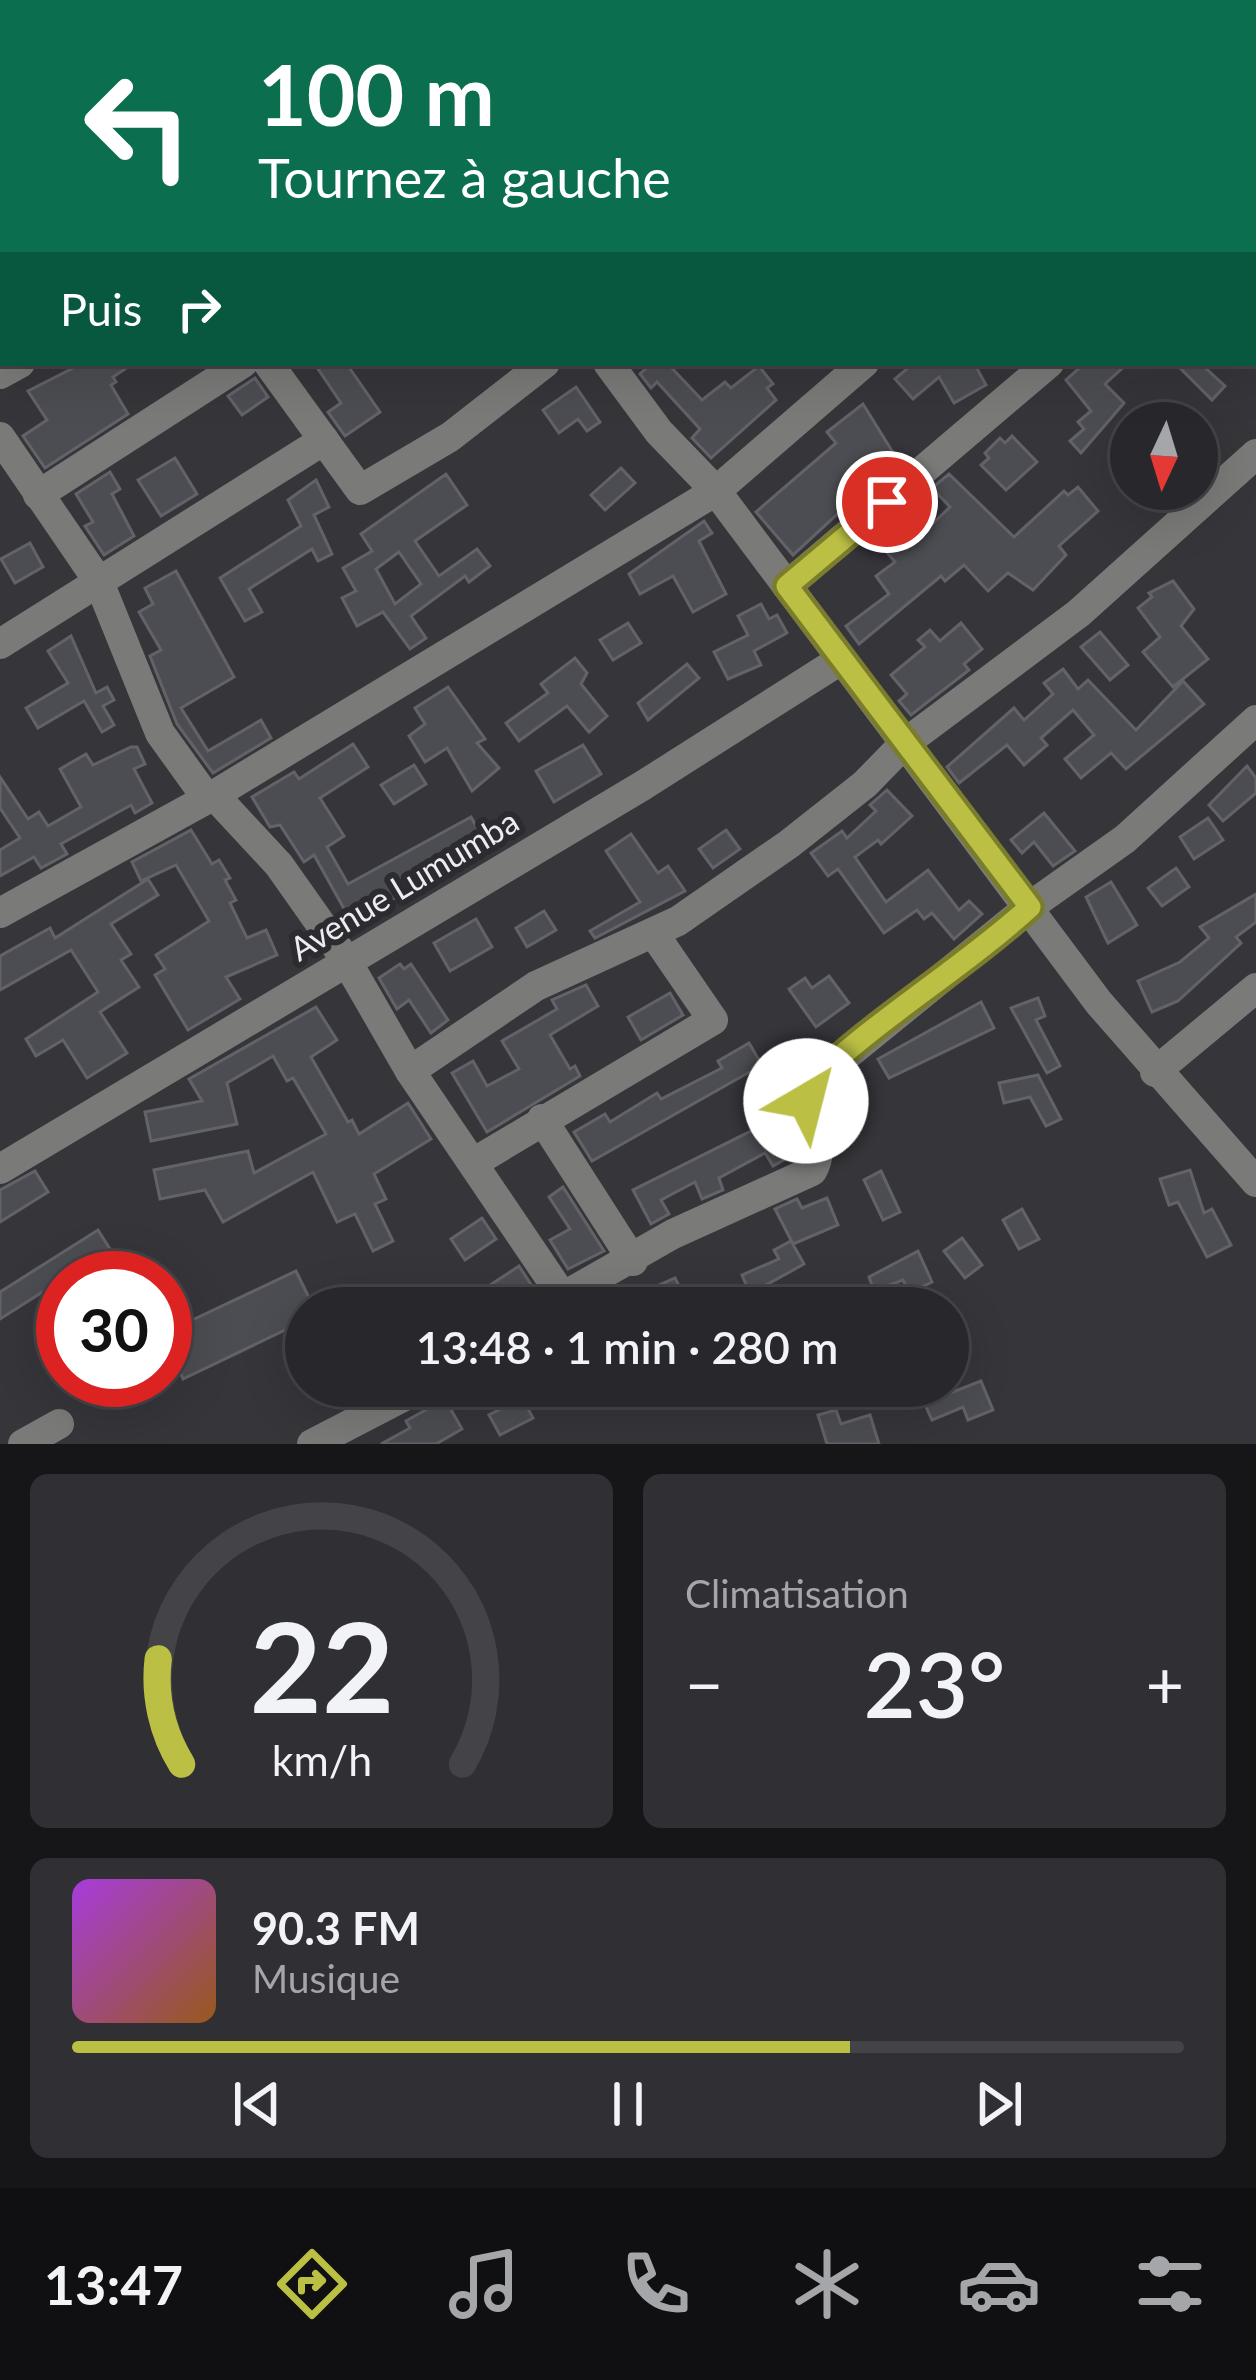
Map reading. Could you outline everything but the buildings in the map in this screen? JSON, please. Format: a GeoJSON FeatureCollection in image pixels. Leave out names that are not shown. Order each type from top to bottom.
{"type":"FeatureCollection","features":[{"type":"Feature","properties":{"kind":"street"},"geometry":{"type":"LineString","coordinates":[[38,495],[238,366]]}},
{"type":"Feature","properties":{"kind":"street"},"geometry":{"type":"LineString","coordinates":[[270,366],[360,490],[450,436],[541,366]]}},
{"type":"Feature","properties":{"kind":"street"},"geometry":{"type":"LineString","coordinates":[[610,366],[659,432],[716,491],[1155,1072],[1256,1182]]}},
{"type":"Feature","properties":{"kind":"street"},"geometry":{"type":"LineString","coordinates":[[0,913],[210,796],[716,491],[861,366]]}},
{"type":"Feature","properties":{"kind":"street"},"geometry":{"type":"LineString","coordinates":[[787,586],[1044,366]]}},
{"type":"Feature","properties":{"kind":"street"},"geometry":{"type":"LineString","coordinates":[[0,437],[98,581],[160,733],[210,796],[279,865],[346,960],[544,1287]]}},
{"type":"Feature","properties":{"kind":"street"},"geometry":{"type":"LineString","coordinates":[[0,644],[324,440]]}},
{"type":"Feature","properties":{"kind":"street"},"geometry":{"type":"LineString","coordinates":[[410,1072],[536,986],[654,934],[790,844],[865,784],[904,744],[1079,613],[1256,454]]}},
{"type":"Feature","properties":{"kind":"street","name":"Avenue Lumumba"},"geometry":{"type":"LineString","coordinates":[[0,1169],[642,786],[842,659]]}},
{"type":"Feature","properties":{"kind":"street"},"geometry":{"type":"LineString","coordinates":[[582,1287],[674,1234],[812,1171],[818,1147],[805,1089],[1030,907],[1125,838],[1256,720]]}},
{"type":"Feature","properties":{"kind":"street"},"geometry":{"type":"LineString","coordinates":[[473,1163],[713,1019],[654,934]]}},
{"type":"Feature","properties":{"kind":"street"},"geometry":{"type":"LineString","coordinates":[[1155,1072],[1256,988]]}},
{"type":"Feature","properties":{"kind":"street"},"geometry":{"type":"LineString","coordinates":[[542,1119],[633,1261]]}},
{"type":"Feature","properties":{"kind":"street"},"geometry":{"type":"LineString","coordinates":[[312,1444],[383,1407]]}},
{"type":"Feature","properties":{"kind":"street"},"geometry":{"type":"LineString","coordinates":[[23,1444],[59,1424]]}},
{"type":"Feature","properties":{"kind":"route"},"geometry":{"type":"LineString","coordinates":[[806,1101],[805,1089],[832,1061],[982,950],[1030,907],[787,586],[887,502]]}}]}
